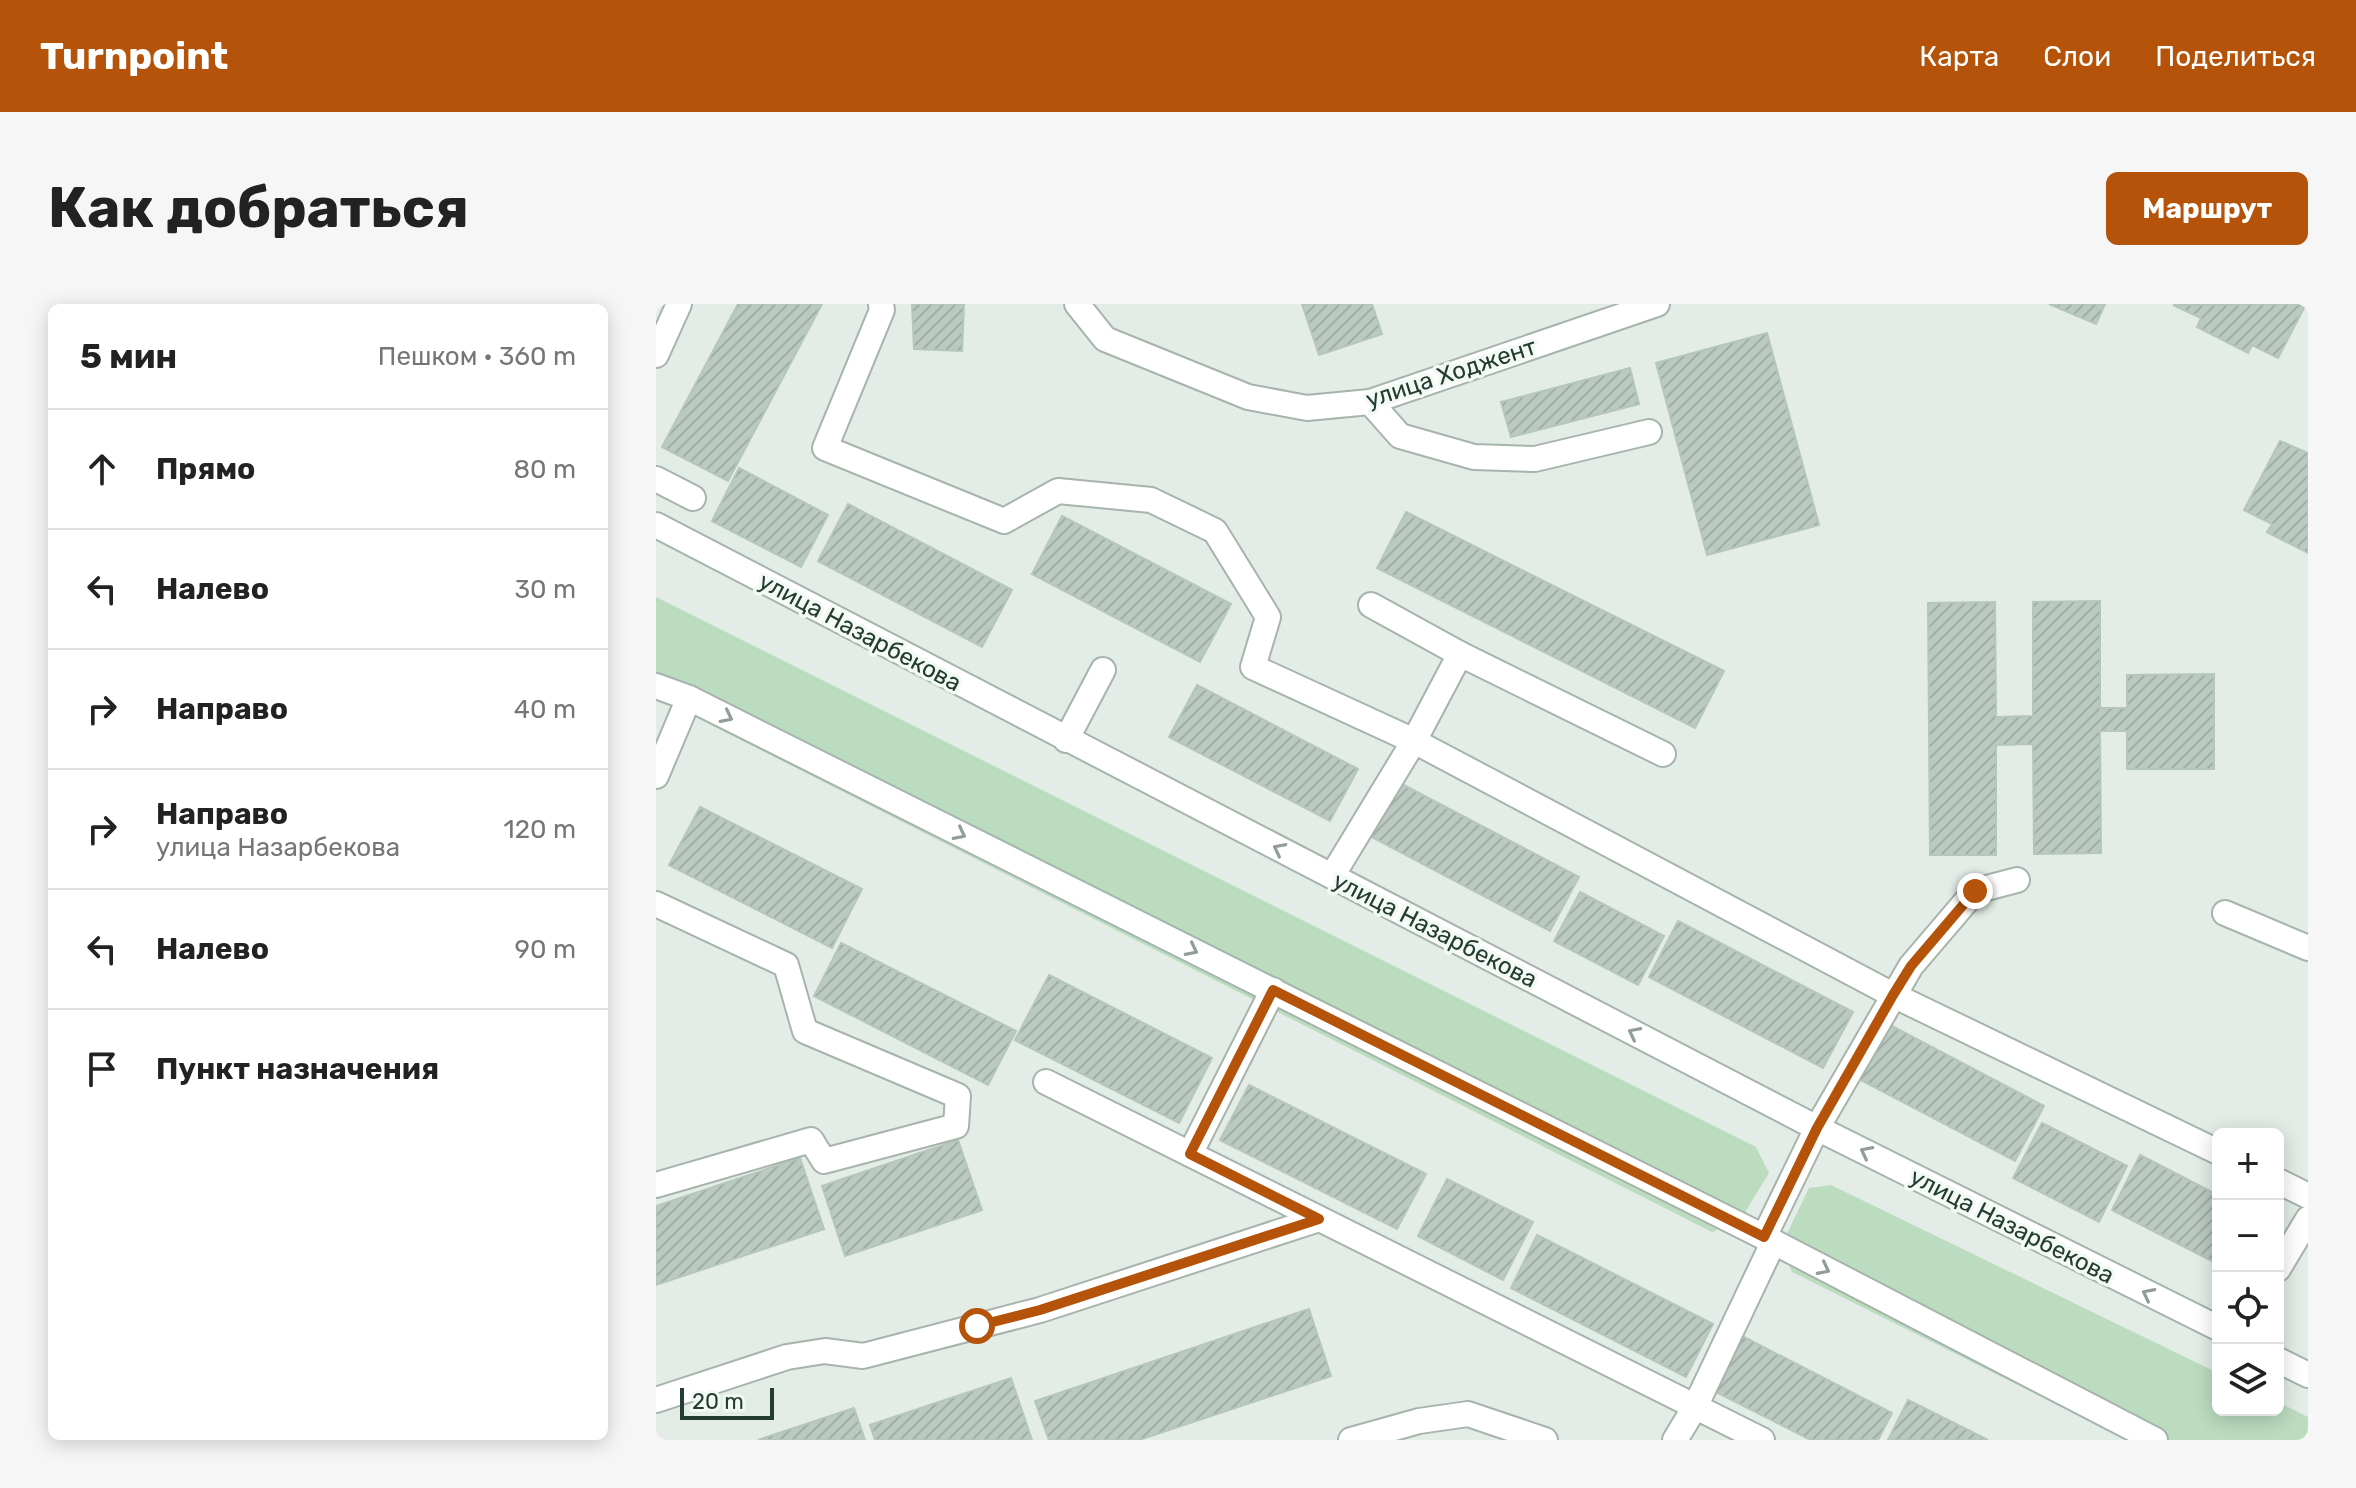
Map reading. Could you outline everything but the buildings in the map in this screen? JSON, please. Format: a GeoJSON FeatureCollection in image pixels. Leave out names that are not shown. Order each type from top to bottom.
{"type":"FeatureCollection","features":[{"type":"Feature","properties":{"kind":"street"},"geometry":{"type":"LineString","coordinates":[[656,355],[679,304]]}},
{"type":"Feature","properties":{"kind":"street"},"geometry":{"type":"LineString","coordinates":[[881,304],[882,310],[825,448],[1004,521],[1058,491],[1151,500],[1215,531],[1268,617],[1253,667],[1414,741],[1893,995],[2212,1149]]}},
{"type":"Feature","properties":{"kind":"street","name":"улица Ходжент"},"geometry":{"type":"LineString","coordinates":[[1077,304],[1105,339],[1248,397],[1307,408],[1370,402],[1657,304]]}},
{"type":"Feature","properties":{"kind":"street"},"geometry":{"type":"LineString","coordinates":[[1370,402],[1400,436],[1474,457],[1535,459],[1649,432]]}},
{"type":"Feature","properties":{"kind":"street"},"geometry":{"type":"LineString","coordinates":[[656,479],[693,498]]}},
{"type":"Feature","properties":{"kind":"street","name":"улица Назарбекова"},"geometry":{"type":"LineString","coordinates":[[656,525],[1817,1128],[2212,1325]]}},
{"type":"Feature","properties":{"kind":"street"},"geometry":{"type":"LineString","coordinates":[[1371,605],[1460,654],[1663,754]]}},
{"type":"Feature","properties":{"kind":"street"},"geometry":{"type":"LineString","coordinates":[[1332,876],[1414,741],[1460,654]]}},
{"type":"Feature","properties":{"kind":"street"},"geometry":{"type":"LineString","coordinates":[[1066,740],[1103,670]]}},
{"type":"Feature","properties":{"kind":"street"},"geometry":{"type":"LineString","coordinates":[[656,686],[689,698],[1273,990],[1769,1240],[2155,1440]]}},
{"type":"Feature","properties":{"kind":"street"},"geometry":{"type":"LineString","coordinates":[[656,776],[689,698]]}},
{"type":"Feature","properties":{"kind":"street"},"geometry":{"type":"LineString","coordinates":[[1675,1440],[1695,1407],[1817,1128],[1893,995],[1911,966],[1975,891],[2017,880]]}},
{"type":"Feature","properties":{"kind":"street"},"geometry":{"type":"LineString","coordinates":[[656,904],[786,965],[805,1031],[958,1096],[956,1126],[824,1161],[811,1140],[656,1185]]}},
{"type":"Feature","properties":{"kind":"street"},"geometry":{"type":"LineString","coordinates":[[2225,913],[2308,948]]}},
{"type":"Feature","properties":{"kind":"street"},"geometry":{"type":"LineString","coordinates":[[1190,1154],[1273,990]]}},
{"type":"Feature","properties":{"kind":"street"},"geometry":{"type":"LineString","coordinates":[[1046,1082],[1762,1440]]}},
{"type":"Feature","properties":{"kind":"street"},"geometry":{"type":"LineString","coordinates":[[2284,1184],[2308,1196]]}},
{"type":"Feature","properties":{"kind":"street"},"geometry":{"type":"LineString","coordinates":[[656,1400],[787,1357],[825,1351],[863,1356],[1040,1310],[1319,1219]]}},
{"type":"Feature","properties":{"kind":"street"},"geometry":{"type":"LineString","coordinates":[[2284,1259],[2308,1219]]}},
{"type":"Feature","properties":{"kind":"street"},"geometry":{"type":"LineString","coordinates":[[2284,1363],[2308,1375]]}},
{"type":"Feature","properties":{"kind":"street"},"geometry":{"type":"LineString","coordinates":[[1351,1440],[1419,1421],[1468,1414],[1545,1440]]}},
{"type":"Feature","properties":{"kind":"green space"},"geometry":{"type":"Polygon","coordinates":[[[656,597],[1756,1147],[1769,1173],[1741,1219],[1712,1232],[656,697],[656,597]]]}},
{"type":"Feature","properties":{"kind":"green space"},"geometry":{"type":"Polygon","coordinates":[[[1831,1185],[2212,1370],[2212,1416],[2284,1416],[2284,1405],[2308,1417],[2308,1440],[2128,1440],[1792,1272],[1781,1246],[1809,1188],[1831,1185]]]}},
{"type":"Feature","properties":{"kind":"route"},"geometry":{"type":"LineString","coordinates":[[977,1326],[1040,1310],[1319,1219],[1190,1154],[1273,990],[1764,1237],[1817,1128],[1893,995],[1911,966],[1975,891]]}}]}
